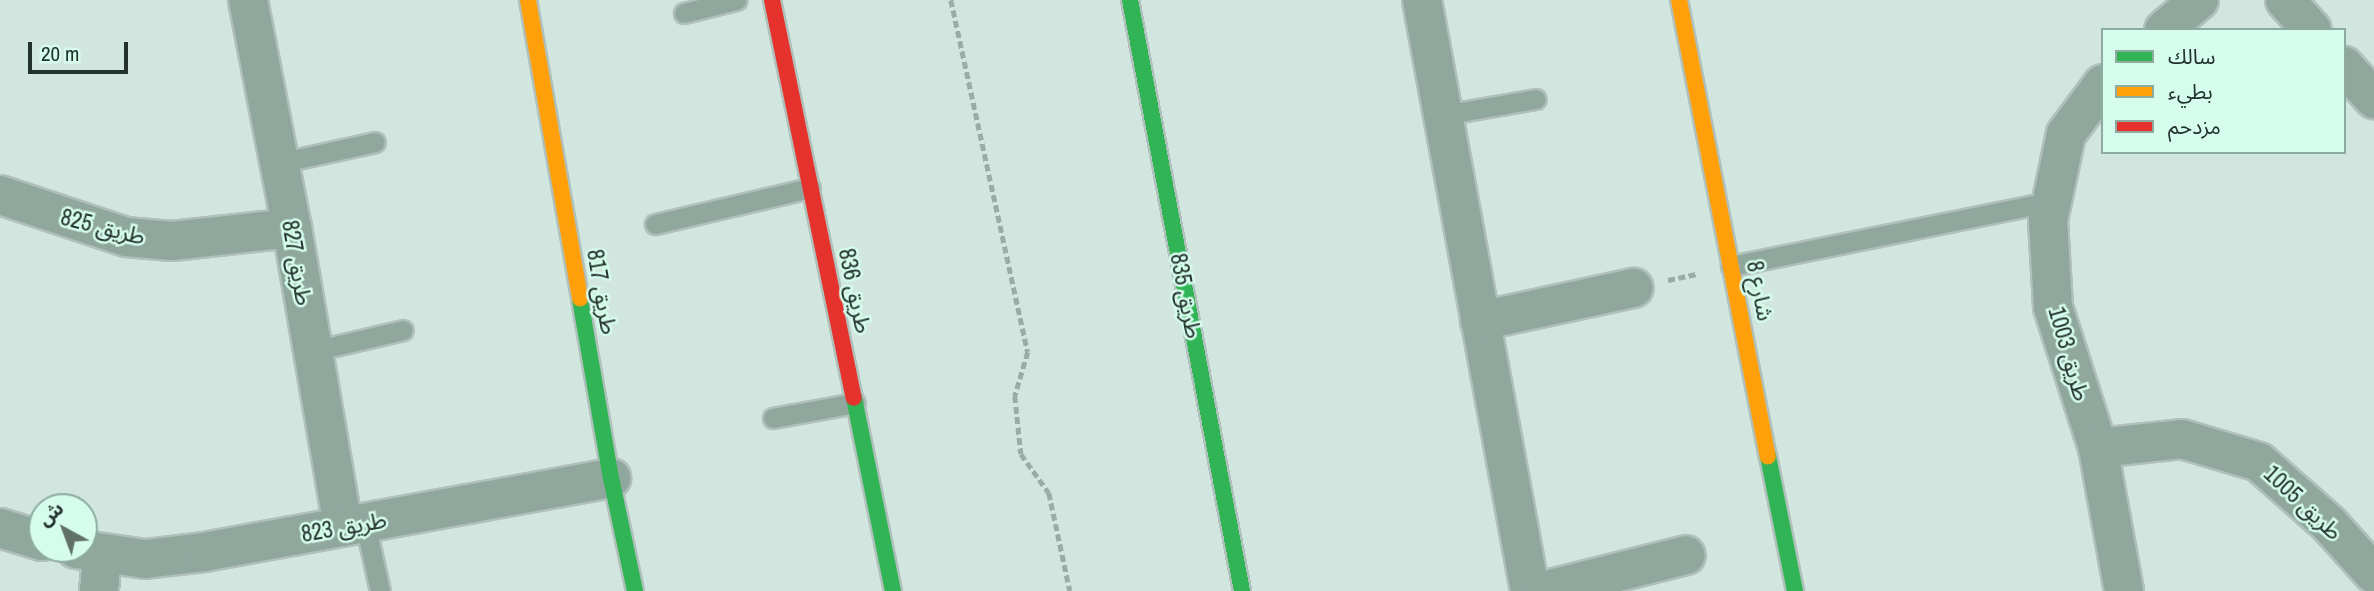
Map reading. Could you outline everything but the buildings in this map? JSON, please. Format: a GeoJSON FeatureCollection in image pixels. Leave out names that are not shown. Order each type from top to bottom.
{"type":"FeatureCollection","features":[{"type":"Feature","properties":{"kind":"street","name":"طريق 827"},"geometry":{"type":"LineString","coordinates":[[248,0],[313,351],[354,525]]}},
{"type":"Feature","properties":{"kind":"street","name":"طريق 817"},"geometry":{"type":"LineString","coordinates":[[528,0],[611,478],[635,591]]}},
{"type":"Feature","properties":{"kind":"street","name":"طريق 836"},"geometry":{"type":"LineString","coordinates":[[772,0],[893,589]]}},
{"type":"Feature","properties":{"kind":"street","name":"طريق 835"},"geometry":{"type":"LineString","coordinates":[[1130,0],[1242,591]]}},
{"type":"Feature","properties":{"kind":"street"},"geometry":{"type":"LineString","coordinates":[[1422,0],[1530,591]]}},
{"type":"Feature","properties":{"kind":"street","name":"شارع 8"},"geometry":{"type":"LineString","coordinates":[[1679,0],[1795,591]]}},
{"type":"Feature","properties":{"kind":"street"},"geometry":{"type":"LineString","coordinates":[[2166,28],[2199,0]]}},
{"type":"Feature","properties":{"kind":"street"},"geometry":{"type":"LineString","coordinates":[[2285,0],[2310,28]]}},
{"type":"Feature","properties":{"kind":"street","name":"طريق 1003"},"geometry":{"type":"LineString","coordinates":[[2101,87],[2066,134],[2048,220],[2053,307],[2098,448],[2124,591]]}},
{"type":"Feature","properties":{"kind":"street","name":"طريق 825"},"geometry":{"type":"LineString","coordinates":[[0,195],[126,237],[172,242],[292,228]]}},
{"type":"Feature","properties":{"kind":"street"},"geometry":{"type":"LineString","coordinates":[[1480,321],[1633,288]]}},
{"type":"Feature","properties":{"kind":"street","name":"طريق 1005"},"geometry":{"type":"LineString","coordinates":[[2098,448],[2182,439],[2259,462],[2329,524],[2374,574]]}},
{"type":"Feature","properties":{"kind":"street","name":"طريق 823"},"geometry":{"type":"LineString","coordinates":[[92,565],[354,525],[611,478]]}},
{"type":"Feature","properties":{"kind":"street"},"geometry":{"type":"LineString","coordinates":[[0,528],[28,537]]}},
{"type":"Feature","properties":{"kind":"street"},"geometry":{"type":"LineString","coordinates":[[1542,591],[1686,555]]}},
{"type":"Feature","properties":{"kind":"lane"},"geometry":{"type":"LineString","coordinates":[[684,13],[736,0]]}},
{"type":"Feature","properties":{"kind":"lane"},"geometry":{"type":"LineString","coordinates":[[1443,115],[1536,99]]}},
{"type":"Feature","properties":{"kind":"lane"},"geometry":{"type":"LineString","coordinates":[[279,163],[374,142]]}},
{"type":"Feature","properties":{"kind":"lane"},"geometry":{"type":"LineString","coordinates":[[655,224],[810,188]]}},
{"type":"Feature","properties":{"kind":"lane"},"geometry":{"type":"LineString","coordinates":[[1731,266],[2052,201]]}},
{"type":"Feature","properties":{"kind":"lane"},"geometry":{"type":"LineString","coordinates":[[313,351],[403,330]]}},
{"type":"Feature","properties":{"kind":"lane"},"geometry":{"type":"LineString","coordinates":[[773,418],[855,403]]}},
{"type":"Feature","properties":{"kind":"lane"},"geometry":{"type":"LineString","coordinates":[[354,525],[380,591]]}},
{"type":"Feature","properties":{"kind":"lane"},"geometry":{"type":"LineString","coordinates":[[870,591],[893,589]]}},
{"type":"Feature","properties":{"kind":"path"},"geometry":{"type":"LineString","coordinates":[[951,0],[1028,352],[1015,396],[1021,454],[1049,493],[1070,591]]}},
{"type":"Feature","properties":{"kind":"path"},"geometry":{"type":"LineString","coordinates":[[1633,288],[1731,266]]}},
{"type":"Feature","properties":{"kind":"traffic: fast"},"geometry":{"type":"LineString","coordinates":[[1130,0],[1242,591]]}},
{"type":"Feature","properties":{"kind":"traffic: fast"},"geometry":{"type":"LineString","coordinates":[[580,299],[611,478],[635,591]]}},
{"type":"Feature","properties":{"kind":"traffic: fast"},"geometry":{"type":"LineString","coordinates":[[854,398],[893,591]]}},
{"type":"Feature","properties":{"kind":"traffic: fast"},"geometry":{"type":"LineString","coordinates":[[1768,456],[1795,591]]}},
{"type":"Feature","properties":{"kind":"traffic: slow"},"geometry":{"type":"LineString","coordinates":[[528,0],[580,299]]}},
{"type":"Feature","properties":{"kind":"traffic: slow"},"geometry":{"type":"LineString","coordinates":[[1679,0],[1768,456]]}},
{"type":"Feature","properties":{"kind":"traffic: jam"},"geometry":{"type":"LineString","coordinates":[[772,0],[854,398]]}}]}
